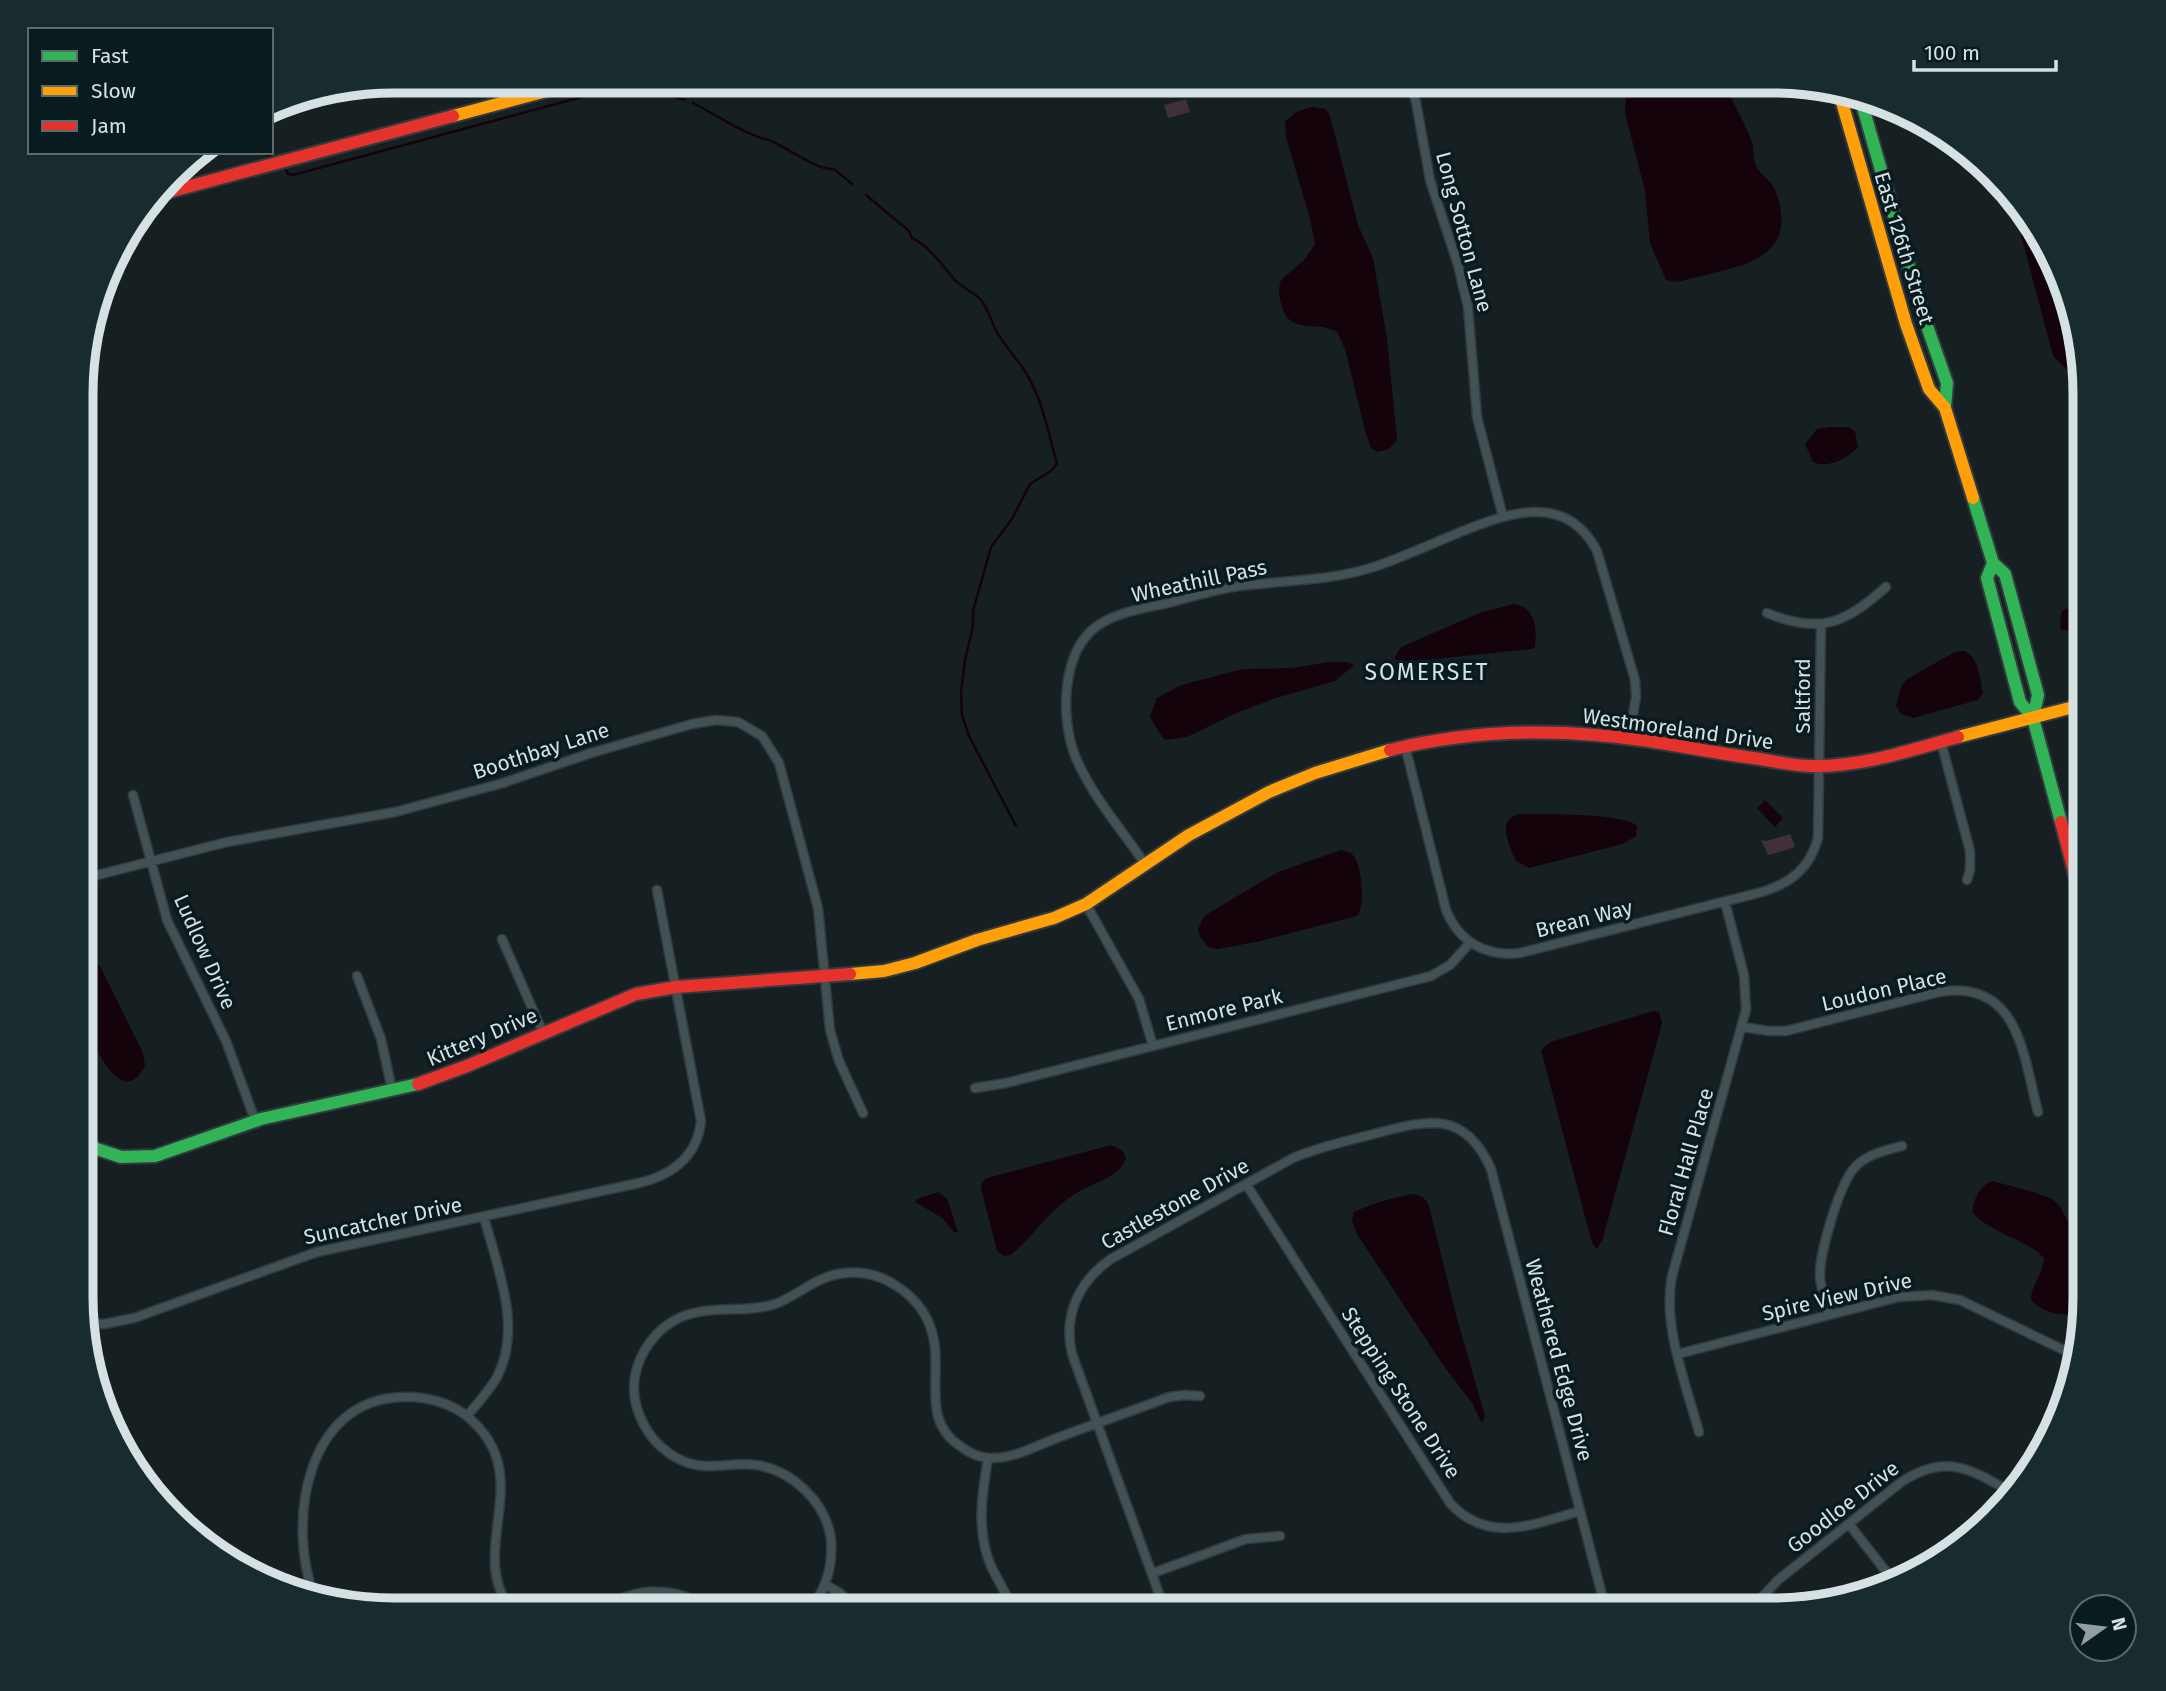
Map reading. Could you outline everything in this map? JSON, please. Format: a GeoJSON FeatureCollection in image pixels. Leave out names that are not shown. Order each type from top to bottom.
{"type":"FeatureCollection","features":[{"type":"Feature","properties":{"kind":"street"},"geometry":{"type":"LineString","coordinates":[[171,191],[539,93]]}},
{"type":"Feature","properties":{"kind":"street","name":"Long Sotton Lane"},"geometry":{"type":"LineString","coordinates":[[1413,93],[1430,180],[1458,265],[1468,307],[1477,417],[1503,517]]}},
{"type":"Feature","properties":{"kind":"street","name":"East 126th Street"},"geometry":{"type":"LineString","coordinates":[[1842,101],[1906,324],[1929,389],[1945,408]]}},
{"type":"Feature","properties":{"kind":"street","name":"East 126th Street"},"geometry":{"type":"LineString","coordinates":[[1863,107],[1921,309],[1947,383],[1945,408],[1993,563],[2005,574],[2038,695],[2033,719]]}},
{"type":"Feature","properties":{"kind":"street","name":"Wheathill Pass"},"geometry":{"type":"LineString","coordinates":[[1145,864],[1085,776],[1069,738],[1066,711],[1076,652],[1089,633],[1115,617],[1225,589],[1365,570],[1503,517],[1541,512],[1568,519],[1582,530],[1597,551],[1631,663],[1636,697],[1629,738]]}},
{"type":"Feature","properties":{"kind":"street","name":"East 126th Street"},"geometry":{"type":"LineString","coordinates":[[1993,563],[1987,578],[2020,702],[2033,719],[2073,868]]}},
{"type":"Feature","properties":{"kind":"street"},"geometry":{"type":"LineString","coordinates":[[1768,613],[1794,622],[1821,625],[1850,616],[1886,587]]}},
{"type":"Feature","properties":{"kind":"street","name":"Saltford"},"geometry":{"type":"LineString","coordinates":[[1819,766],[1821,625]]}},
{"type":"Feature","properties":{"kind":"street","name":"Westmoreland Drive"},"geometry":{"type":"LineString","coordinates":[[901,967],[977,940],[1047,920],[1086,904],[1222,815],[1268,792],[1332,766],[1405,746],[1506,733],[1579,733],[1819,766],[1861,763],[2073,707]]}},
{"type":"Feature","properties":{"kind":"street","name":"Boothbay Lane"},"geometry":{"type":"LineString","coordinates":[[93,876],[227,842],[379,816],[503,783],[633,740],[702,722],[728,720],[757,732],[772,748],[779,762],[818,908],[827,1017],[834,1045],[863,1113]]}},
{"type":"Feature","properties":{"kind":"street"},"geometry":{"type":"LineString","coordinates":[[1941,742],[1970,851],[1967,880]]}},
{"type":"Feature","properties":{"kind":"street"},"geometry":{"type":"LineString","coordinates":[[1405,746],[1446,910],[1454,927],[1470,943]]}},
{"type":"Feature","properties":{"kind":"street","name":"Brean Way"},"geometry":{"type":"LineString","coordinates":[[1470,943],[1498,954],[1520,953],[1781,886],[1796,876],[1808,862],[1818,838],[1819,766]]}},
{"type":"Feature","properties":{"kind":"street","name":"Ludlow Drive"},"geometry":{"type":"LineString","coordinates":[[134,795],[167,920],[226,1041],[255,1120]]}},
{"type":"Feature","properties":{"kind":"street"},"geometry":{"type":"LineString","coordinates":[[657,890],[676,987]]}},
{"type":"Feature","properties":{"kind":"street","name":"Floral Hall Place"},"geometry":{"type":"LineString","coordinates":[[1699,1432],[1668,1312],[1670,1285],[1746,1010],[1745,983],[1725,902]]}},
{"type":"Feature","properties":{"kind":"street"},"geometry":{"type":"LineString","coordinates":[[1086,904],[1135,991],[1153,1046]]}},
{"type":"Feature","properties":{"kind":"street"},"geometry":{"type":"LineString","coordinates":[[502,939],[543,1033]]}},
{"type":"Feature","properties":{"kind":"street","name":"Enmore Park"},"geometry":{"type":"LineString","coordinates":[[975,1088],[1006,1083],[1431,976],[1450,965],[1470,943]]}},
{"type":"Feature","properties":{"kind":"street","name":"Kittery Drive"},"geometry":{"type":"LineString","coordinates":[[93,1148],[121,1157],[155,1156],[255,1120],[425,1082],[621,999],[644,992],[676,987],[861,974],[901,967]]}},
{"type":"Feature","properties":{"kind":"street"},"geometry":{"type":"LineString","coordinates":[[357,975],[382,1039],[392,1090]]}},
{"type":"Feature","properties":{"kind":"street","name":"Suncatcher Drive"},"geometry":{"type":"LineString","coordinates":[[94,1324],[134,1318],[308,1255],[656,1179],[676,1168],[689,1154],[696,1141],[701,1121],[676,987]]}},
{"type":"Feature","properties":{"kind":"street","name":"Loudon Place"},"geometry":{"type":"LineString","coordinates":[[1743,1027],[1786,1031],[1939,992],[1974,992],[1997,1004],[2009,1017],[2018,1037],[2038,1112]]}},
{"type":"Feature","properties":{"kind":"street","name":"Castlestone Drive"},"geometry":{"type":"LineString","coordinates":[[1161,1598],[1096,1424],[1070,1344],[1071,1315],[1079,1292],[1091,1275],[1111,1259],[1308,1152],[1428,1121],[1439,1122],[1459,1130]]}},
{"type":"Feature","properties":{"kind":"street","name":"Weathered Edge Drive"},"geometry":{"type":"LineString","coordinates":[[1459,1130],[1478,1146],[1491,1169],[1603,1598]]}},
{"type":"Feature","properties":{"kind":"street"},"geometry":{"type":"LineString","coordinates":[[1829,1315],[1821,1283],[1821,1268],[1843,1185],[1853,1168],[1866,1158],[1902,1146]]}},
{"type":"Feature","properties":{"kind":"street","name":"Stepping Stone Drive"},"geometry":{"type":"LineString","coordinates":[[1246,1184],[1450,1503],[1461,1514],[1477,1524],[1502,1529],[1580,1511]]}},
{"type":"Feature","properties":{"kind":"street"},"geometry":{"type":"LineString","coordinates":[[467,1416],[496,1377],[505,1355],[508,1333],[506,1305],[484,1217]]}},
{"type":"Feature","properties":{"kind":"street"},"geometry":{"type":"LineString","coordinates":[[817,1598],[826,1585],[831,1555],[830,1533],[819,1507],[804,1489],[785,1475],[762,1466],[708,1466],[686,1462],[664,1450],[648,1432],[638,1411],[634,1379],[645,1349],[667,1325],[685,1315],[769,1305],[821,1279],[840,1274],[860,1273],[884,1279],[908,1294],[928,1321],[934,1341],[934,1403],[940,1422],[957,1444],[988,1458],[1018,1453],[1169,1397],[1200,1396]]}},
{"type":"Feature","properties":{"kind":"street","name":"Spire View Drive"},"geometry":{"type":"LineString","coordinates":[[1678,1354],[1910,1295],[1946,1296],[1961,1300],[2068,1352]]}},
{"type":"Feature","properties":{"kind":"street"},"geometry":{"type":"LineString","coordinates":[[312,1587],[304,1558],[302,1510],[322,1446],[336,1427],[365,1406],[396,1397],[429,1399],[444,1404],[467,1416],[488,1441],[501,1473],[502,1494],[495,1542],[495,1565],[499,1586],[505,1598]]}},
{"type":"Feature","properties":{"kind":"street"},"geometry":{"type":"LineString","coordinates":[[988,1458],[981,1509],[983,1540],[990,1564],[1008,1598]]}},
{"type":"Feature","properties":{"kind":"street","name":"Goodloe Drive"},"geometry":{"type":"LineString","coordinates":[[1761,1598],[1778,1580],[1900,1483],[1930,1467],[1948,1465],[1966,1468],[2004,1489]]}},
{"type":"Feature","properties":{"kind":"street"},"geometry":{"type":"LineString","coordinates":[[1849,1524],[1889,1574]]}},
{"type":"Feature","properties":{"kind":"street"},"geometry":{"type":"LineString","coordinates":[[1153,1573],[1246,1539],[1280,1536]]}},
{"type":"Feature","properties":{"kind":"street"},"geometry":{"type":"LineString","coordinates":[[826,1585],[845,1598]]}},
{"type":"Feature","properties":{"kind":"street"},"geometry":{"type":"LineString","coordinates":[[625,1598],[657,1591],[687,1598]]}},
{"type":"Feature","properties":{"kind":"shaded area"},"geometry":{"type":"Polygon","coordinates":[[[1167,93],[1180,93],[1180,95],[1168,98],[1167,93]]]}},
{"type":"Feature","properties":{"kind":"shaded area"},"geometry":{"type":"Polygon","coordinates":[[[1625,93],[1728,93],[1751,139],[1758,169],[1775,190],[1781,215],[1779,234],[1771,248],[1739,266],[1678,282],[1666,280],[1650,243],[1645,191],[1625,113],[1625,93]]]}},
{"type":"Feature","properties":{"kind":"shaded area"},"geometry":{"type":"Polygon","coordinates":[[[1186,99],[1190,112],[1168,118],[1164,105],[1186,99]]]}},
{"type":"Feature","properties":{"kind":"shaded area"},"geometry":{"type":"Polygon","coordinates":[[[1311,107],[1326,109],[1330,116],[1358,225],[1373,258],[1387,338],[1397,440],[1389,449],[1378,452],[1371,448],[1366,434],[1345,349],[1337,332],[1292,321],[1286,316],[1280,300],[1281,280],[1305,259],[1315,244],[1286,137],[1285,122],[1296,112],[1311,107]]]}},
{"type":"Feature","properties":{"kind":"shaded area"},"geometry":{"type":"Polygon","coordinates":[[[2017,219],[2033,243],[2057,297],[2072,369],[2067,370],[2053,356],[2017,219]]]}},
{"type":"Feature","properties":{"kind":"shaded area"},"geometry":{"type":"Polygon","coordinates":[[[1849,427],[1855,431],[1858,447],[1832,463],[1813,462],[1805,444],[1817,429],[1849,427]]]}},
{"type":"Feature","properties":{"kind":"shaded area"},"geometry":{"type":"Polygon","coordinates":[[[1514,604],[1527,610],[1534,620],[1536,640],[1532,649],[1407,662],[1399,662],[1394,658],[1401,647],[1482,612],[1514,604]]]}},
{"type":"Feature","properties":{"kind":"shaded area"},"geometry":{"type":"Polygon","coordinates":[[[2073,606],[2073,631],[2061,630],[2062,611],[2073,606]]]}},
{"type":"Feature","properties":{"kind":"shaded area"},"geometry":{"type":"Polygon","coordinates":[[[1965,651],[1970,654],[1978,669],[1983,693],[1978,700],[1913,718],[1901,714],[1896,706],[1901,686],[1907,679],[1955,652],[1965,651]]]}},
{"type":"Feature","properties":{"kind":"shaded area"},"geometry":{"type":"Polygon","coordinates":[[[1330,662],[1354,665],[1335,681],[1273,699],[1187,737],[1165,740],[1150,716],[1157,698],[1181,685],[1243,669],[1291,668],[1330,662]]]}},
{"type":"Feature","properties":{"kind":"shaded area"},"geometry":{"type":"Polygon","coordinates":[[[1765,800],[1783,818],[1775,827],[1757,808],[1765,800]]]}},
{"type":"Feature","properties":{"kind":"shaded area"},"geometry":{"type":"Polygon","coordinates":[[[1519,814],[1581,815],[1616,819],[1637,826],[1636,836],[1623,844],[1529,868],[1516,861],[1506,834],[1508,821],[1519,814]]]}},
{"type":"Feature","properties":{"kind":"shaded area"},"geometry":{"type":"Polygon","coordinates":[[[1790,834],[1795,845],[1793,848],[1768,855],[1761,840],[1767,841],[1790,834]]]}},
{"type":"Feature","properties":{"kind":"shaded area"},"geometry":{"type":"Polygon","coordinates":[[[1341,850],[1352,854],[1358,866],[1362,894],[1357,916],[1256,942],[1217,949],[1208,947],[1200,937],[1198,929],[1204,916],[1278,872],[1341,850]]]}},
{"type":"Feature","properties":{"kind":"shaded area"},"geometry":{"type":"Polygon","coordinates":[[[93,962],[100,966],[143,1053],[145,1066],[137,1077],[130,1081],[116,1076],[93,1045],[93,962]]]}},
{"type":"Feature","properties":{"kind":"shaded area"},"geometry":{"type":"Polygon","coordinates":[[[1653,1011],[1659,1012],[1662,1022],[1660,1031],[1602,1241],[1597,1249],[1592,1243],[1541,1050],[1550,1042],[1653,1011]]]}},
{"type":"Feature","properties":{"kind":"shaded area"},"geometry":{"type":"Polygon","coordinates":[[[1111,1145],[1123,1151],[1126,1159],[1118,1170],[1067,1199],[1011,1255],[1004,1256],[997,1251],[981,1188],[982,1182],[987,1178],[1111,1145]]]}},
{"type":"Feature","properties":{"kind":"shaded area"},"geometry":{"type":"Polygon","coordinates":[[[1992,1181],[2053,1200],[2073,1225],[2073,1315],[2049,1312],[2031,1300],[2044,1258],[2037,1251],[1989,1226],[1972,1212],[1974,1202],[1984,1186],[1992,1181]]]}},
{"type":"Feature","properties":{"kind":"shaded area"},"geometry":{"type":"Polygon","coordinates":[[[938,1192],[947,1198],[958,1232],[954,1232],[942,1218],[915,1202],[938,1192]]]}},
{"type":"Feature","properties":{"kind":"shaded area"},"geometry":{"type":"Polygon","coordinates":[[[1413,1194],[1424,1199],[1430,1210],[1485,1416],[1482,1423],[1472,1403],[1443,1365],[1357,1234],[1352,1221],[1354,1212],[1413,1194]]]}},
{"type":"Feature","properties":{"kind":"waterway"},"geometry":{"type":"LineString","coordinates":[[285,168],[288,174],[293,175],[597,93]]}},
{"type":"Feature","properties":{"kind":"waterway"},"geometry":{"type":"LineString","coordinates":[[671,93],[685,100]]}},
{"type":"Feature","properties":{"kind":"waterway"},"geometry":{"type":"LineString","coordinates":[[693,103],[743,131],[771,141],[811,163],[834,169],[852,184]]}},
{"type":"Feature","properties":{"kind":"waterway"},"geometry":{"type":"LineString","coordinates":[[267,154],[273,159]]}},
{"type":"Feature","properties":{"kind":"waterway"},"geometry":{"type":"LineString","coordinates":[[866,195],[909,231],[912,238],[929,251],[957,282],[983,302],[1000,337],[1035,389],[1057,464],[1030,484],[1012,519],[991,547],[973,611],[973,626],[961,692],[962,715],[969,736],[1016,826]]}},
{"type":"Feature","properties":{"kind":"traffic: fast"},"geometry":{"type":"LineString","coordinates":[[1863,107],[1921,309],[1947,383],[1945,408]]}},
{"type":"Feature","properties":{"kind":"traffic: fast"},"geometry":{"type":"LineString","coordinates":[[1973,498],[1993,563],[2005,574],[2038,695],[2033,718]]}},
{"type":"Feature","properties":{"kind":"traffic: fast"},"geometry":{"type":"LineString","coordinates":[[1993,563],[1987,578],[2020,702],[2033,718],[2061,822]]}},
{"type":"Feature","properties":{"kind":"traffic: fast"},"geometry":{"type":"LineString","coordinates":[[93,1148],[121,1157],[155,1156],[261,1119],[418,1084]]}},
{"type":"Feature","properties":{"kind":"traffic: slow"},"geometry":{"type":"LineString","coordinates":[[453,116],[539,93]]}},
{"type":"Feature","properties":{"kind":"traffic: slow"},"geometry":{"type":"LineString","coordinates":[[1842,101],[1906,324],[1929,389],[1945,408],[1973,498]]}},
{"type":"Feature","properties":{"kind":"traffic: slow"},"geometry":{"type":"LineString","coordinates":[[1958,737],[2073,707]]}},
{"type":"Feature","properties":{"kind":"traffic: slow"},"geometry":{"type":"LineString","coordinates":[[850,974],[884,971],[915,963],[977,940],[1054,918],[1086,904],[1189,835],[1269,792],[1315,773],[1390,750]]}},
{"type":"Feature","properties":{"kind":"traffic: jam"},"geometry":{"type":"LineString","coordinates":[[171,191],[453,116]]}},
{"type":"Feature","properties":{"kind":"traffic: jam"},"geometry":{"type":"LineString","coordinates":[[1390,750],[1487,734],[1584,734],[1649,741],[1793,765],[1831,766],[1886,757],[1958,737]]}},
{"type":"Feature","properties":{"kind":"traffic: jam"},"geometry":{"type":"LineString","coordinates":[[2061,822],[2073,868]]}},
{"type":"Feature","properties":{"kind":"traffic: jam"},"geometry":{"type":"LineString","coordinates":[[418,1084],[636,994],[676,987],[850,974]]}},
{"type":"Feature","properties":{"kind":"district","name":"SOMERSET"},"geometry":{"type":"Point","coordinates":[1427,672]}}]}
